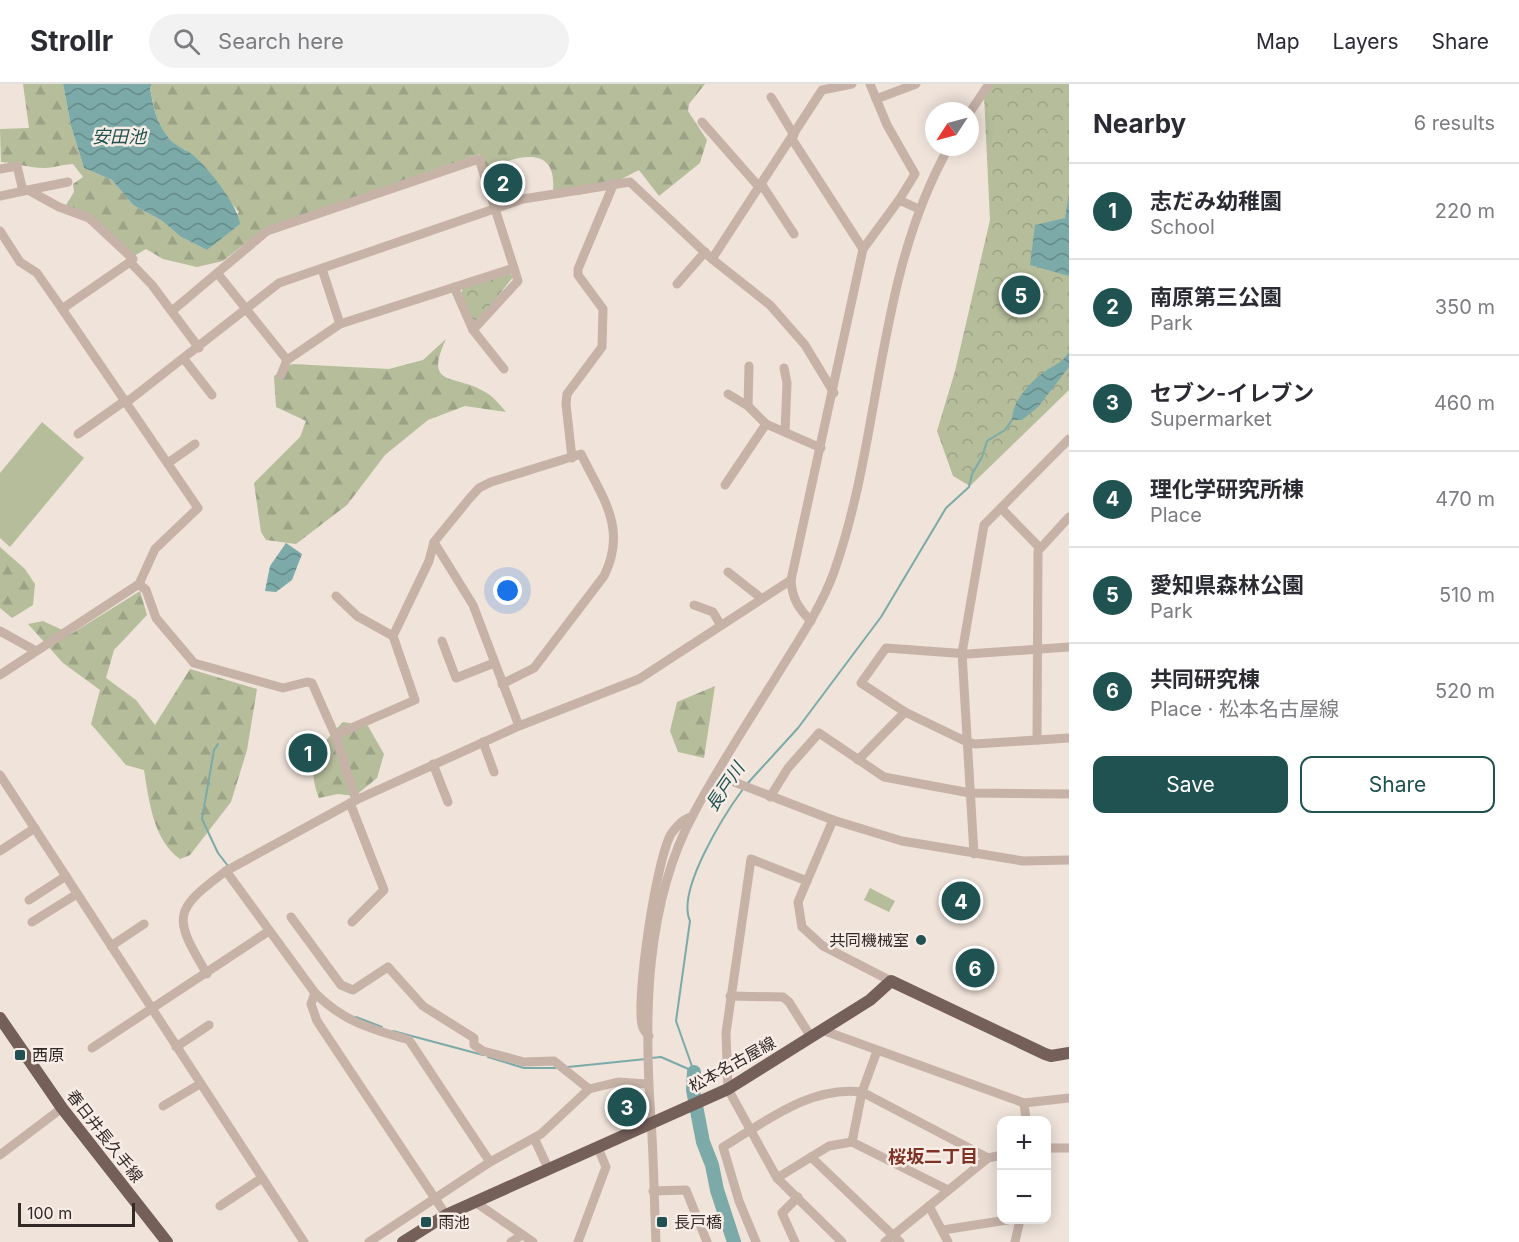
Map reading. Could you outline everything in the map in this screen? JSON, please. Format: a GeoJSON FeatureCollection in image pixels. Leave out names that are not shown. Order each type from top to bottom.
{"type":"FeatureCollection","features":[{"type":"Feature","properties":{"kind":"main road","name":"松本名古屋線"},"geometry":{"type":"LineString","coordinates":[[403,1242],[446,1215],[728,1089],[870,1000],[891,981]]}},
{"type":"Feature","properties":{"kind":"main road"},"geometry":{"type":"LineString","coordinates":[[891,981],[1045,1054],[1051,1056],[1069,1053]]}},
{"type":"Feature","properties":{"kind":"main road","name":"春日井長久手線"},"geometry":{"type":"LineString","coordinates":[[0,1018],[62,1108],[167,1242]]}},
{"type":"Feature","properties":{"kind":"street"},"geometry":{"type":"LineString","coordinates":[[677,284],[708,255],[761,186],[822,90],[852,84]]}},
{"type":"Feature","properties":{"kind":"street"},"geometry":{"type":"LineString","coordinates":[[811,621],[798,608],[792,594],[791,580],[834,393],[863,249],[915,174],[870,84]]}},
{"type":"Feature","properties":{"kind":"street"},"geometry":{"type":"LineString","coordinates":[[876,99],[916,84]]}},
{"type":"Feature","properties":{"kind":"street"},"geometry":{"type":"LineString","coordinates":[[977,102],[989,84]]}},
{"type":"Feature","properties":{"kind":"street"},"geometry":{"type":"LineString","coordinates":[[771,97],[793,137],[863,249]]}},
{"type":"Feature","properties":{"kind":"street"},"geometry":{"type":"LineString","coordinates":[[702,122],[761,186],[794,234]]}},
{"type":"Feature","properties":{"kind":"street"},"geometry":{"type":"LineString","coordinates":[[656,1242],[648,1084],[649,1036],[642,1028],[640,1003],[651,915],[671,835],[685,818],[692,817],[811,621],[833,573],[853,499],[903,259],[919,209],[945,156]]}},
{"type":"Feature","properties":{"kind":"street"},"geometry":{"type":"LineString","coordinates":[[172,311],[267,231],[478,159],[518,281],[473,330]]}},
{"type":"Feature","properties":{"kind":"street"},"geometry":{"type":"LineString","coordinates":[[0,168],[17,166],[26,191],[89,219],[133,259],[63,309]]}},
{"type":"Feature","properties":{"kind":"street"},"geometry":{"type":"LineString","coordinates":[[0,196],[68,182]]}},
{"type":"Feature","properties":{"kind":"street"},"geometry":{"type":"LineString","coordinates":[[78,434],[199,348],[279,284],[494,208],[524,200],[630,182],[708,255],[770,305],[805,345],[834,393]]}},
{"type":"Feature","properties":{"kind":"street"},"geometry":{"type":"LineString","coordinates":[[572,458],[567,394],[602,347],[603,309],[578,274],[578,269],[615,183]]}},
{"type":"Feature","properties":{"kind":"street"},"geometry":{"type":"LineString","coordinates":[[899,200],[919,209]]}},
{"type":"Feature","properties":{"kind":"street"},"geometry":{"type":"LineString","coordinates":[[0,231],[20,262],[37,273],[63,309],[198,508],[155,549],[140,584],[0,675]]}},
{"type":"Feature","properties":{"kind":"street"},"geometry":{"type":"LineString","coordinates":[[130,262],[152,285],[199,348]]}},
{"type":"Feature","properties":{"kind":"street"},"geometry":{"type":"LineString","coordinates":[[281,375],[287,360],[340,324],[514,268]]}},
{"type":"Feature","properties":{"kind":"street"},"geometry":{"type":"LineString","coordinates":[[322,269],[340,324]]}},
{"type":"Feature","properties":{"kind":"street"},"geometry":{"type":"LineString","coordinates":[[218,274],[287,360]]}},
{"type":"Feature","properties":{"kind":"street"},"geometry":{"type":"LineString","coordinates":[[454,287],[473,330],[504,369]]}},
{"type":"Feature","properties":{"kind":"street"},"geometry":{"type":"LineString","coordinates":[[184,358],[212,395]]}},
{"type":"Feature","properties":{"kind":"street"},"geometry":{"type":"LineString","coordinates":[[748,406],[749,366]]}},
{"type":"Feature","properties":{"kind":"street"},"geometry":{"type":"LineString","coordinates":[[784,368],[787,383],[785,432]]}},
{"type":"Feature","properties":{"kind":"street"},"geometry":{"type":"LineString","coordinates":[[728,394],[748,406],[766,424],[821,448]]}},
{"type":"Feature","properties":{"kind":"street"},"geometry":{"type":"LineString","coordinates":[[725,485],[766,424]]}},
{"type":"Feature","properties":{"kind":"street"},"geometry":{"type":"LineString","coordinates":[[974,854],[962,653],[984,525],[1069,440]]}},
{"type":"Feature","properties":{"kind":"street"},"geometry":{"type":"LineString","coordinates":[[168,463],[195,444]]}},
{"type":"Feature","properties":{"kind":"street"},"geometry":{"type":"LineString","coordinates":[[393,636],[429,561],[434,542],[479,488],[572,458],[581,453],[610,516],[615,535],[610,563],[598,584],[534,668],[502,684]]}},
{"type":"Feature","properties":{"kind":"street"},"geometry":{"type":"LineString","coordinates":[[1002,509],[1039,547]]}},
{"type":"Feature","properties":{"kind":"street"},"geometry":{"type":"LineString","coordinates":[[1037,740],[1035,648],[1039,547],[1069,517]]}},
{"type":"Feature","properties":{"kind":"street"},"geometry":{"type":"LineString","coordinates":[[434,542],[473,605],[519,726]]}},
{"type":"Feature","properties":{"kind":"street"},"geometry":{"type":"LineString","coordinates":[[728,572],[761,598]]}},
{"type":"Feature","properties":{"kind":"street"},"geometry":{"type":"LineString","coordinates":[[207,974],[184,935],[183,916],[196,893],[229,869],[353,801],[519,726],[639,678],[791,580]]}},
{"type":"Feature","properties":{"kind":"street"},"geometry":{"type":"LineString","coordinates":[[140,584],[146,590],[156,618],[194,663],[283,688],[307,681],[312,683],[335,735],[353,801],[384,890],[352,922]]}},
{"type":"Feature","properties":{"kind":"street"},"geometry":{"type":"LineString","coordinates":[[335,735],[415,700],[393,636],[357,616],[336,596]]}},
{"type":"Feature","properties":{"kind":"street"},"geometry":{"type":"LineString","coordinates":[[694,605],[713,612],[720,624]]}},
{"type":"Feature","properties":{"kind":"street"},"geometry":{"type":"LineString","coordinates":[[0,631],[36,651]]}},
{"type":"Feature","properties":{"kind":"street"},"geometry":{"type":"LineString","coordinates":[[442,641],[456,678],[494,663]]}},
{"type":"Feature","properties":{"kind":"street"},"geometry":{"type":"LineString","coordinates":[[1069,647],[962,653],[883,649],[861,683],[905,712],[967,742],[975,744],[1069,738]]}},
{"type":"Feature","properties":{"kind":"street"},"geometry":{"type":"LineString","coordinates":[[858,760],[905,712]]}},
{"type":"Feature","properties":{"kind":"street"},"geometry":{"type":"LineString","coordinates":[[770,797],[788,768],[819,733],[884,777],[970,793],[1069,794]]}},
{"type":"Feature","properties":{"kind":"street"},"geometry":{"type":"LineString","coordinates":[[483,742],[494,772]]}},
{"type":"Feature","properties":{"kind":"street"},"geometry":{"type":"LineString","coordinates":[[433,764],[448,802]]}},
{"type":"Feature","properties":{"kind":"street"},"geometry":{"type":"LineString","coordinates":[[0,775],[304,1242]]}},
{"type":"Feature","properties":{"kind":"street"},"geometry":{"type":"LineString","coordinates":[[716,775],[833,820],[902,842],[1033,861],[1069,860]]}},
{"type":"Feature","properties":{"kind":"street"},"geometry":{"type":"LineString","coordinates":[[833,820],[798,902],[802,927],[824,946],[891,981]]}},
{"type":"Feature","properties":{"kind":"street"},"geometry":{"type":"LineString","coordinates":[[0,850],[35,828]]}},
{"type":"Feature","properties":{"kind":"street"},"geometry":{"type":"LineString","coordinates":[[807,881],[751,859],[726,1033],[728,1089],[777,1178],[798,1197],[836,1240]]}},
{"type":"Feature","properties":{"kind":"street"},"geometry":{"type":"LineString","coordinates":[[229,869],[269,931],[315,993],[332,1010],[349,1020],[409,1040],[490,1162]]}},
{"type":"Feature","properties":{"kind":"street"},"geometry":{"type":"LineString","coordinates":[[29,900],[66,876]]}},
{"type":"Feature","properties":{"kind":"street"},"geometry":{"type":"LineString","coordinates":[[32,922],[77,894]]}},
{"type":"Feature","properties":{"kind":"street"},"geometry":{"type":"LineString","coordinates":[[291,917],[341,985],[353,990],[388,967],[423,1006],[474,1038],[474,1045],[483,1050],[524,1062],[556,1063],[589,1089]]}},
{"type":"Feature","properties":{"kind":"street"},"geometry":{"type":"LineString","coordinates":[[111,946],[144,924]]}},
{"type":"Feature","properties":{"kind":"street"},"geometry":{"type":"LineString","coordinates":[[92,1048],[269,931]]}},
{"type":"Feature","properties":{"kind":"street"},"geometry":{"type":"LineString","coordinates":[[315,993],[311,1005],[317,1021],[446,1215]]}},
{"type":"Feature","properties":{"kind":"street"},"geometry":{"type":"LineString","coordinates":[[730,996],[783,997],[817,1033],[877,1051],[1024,1103],[1069,1098]]}},
{"type":"Feature","properties":{"kind":"street"},"geometry":{"type":"LineString","coordinates":[[176,1047],[209,1025]]}},
{"type":"Feature","properties":{"kind":"street"},"geometry":{"type":"LineString","coordinates":[[852,1142],[862,1092],[877,1051]]}},
{"type":"Feature","properties":{"kind":"street"},"geometry":{"type":"LineString","coordinates":[[369,1242],[384,1238],[490,1162],[534,1138],[589,1089],[618,1082],[648,1084]]}},
{"type":"Feature","properties":{"kind":"street"},"geometry":{"type":"LineString","coordinates":[[163,1106],[200,1084]]}},
{"type":"Feature","properties":{"kind":"street"},"geometry":{"type":"LineString","coordinates":[[756,1242],[739,1201],[723,1146],[799,1102],[844,1090],[862,1092],[988,1158]]}},
{"type":"Feature","properties":{"kind":"street"},"geometry":{"type":"LineString","coordinates":[[1024,1103],[1026,1116]]}},
{"type":"Feature","properties":{"kind":"street"},"geometry":{"type":"LineString","coordinates":[[0,1155],[62,1108]]}},
{"type":"Feature","properties":{"kind":"street"},"geometry":{"type":"LineString","coordinates":[[534,1138],[549,1170]]}},
{"type":"Feature","properties":{"kind":"street"},"geometry":{"type":"LineString","coordinates":[[777,1178],[829,1146],[852,1142],[948,1190]]}},
{"type":"Feature","properties":{"kind":"street"},"geometry":{"type":"LineString","coordinates":[[578,1242],[606,1167],[598,1148]]}},
{"type":"Feature","properties":{"kind":"street"},"geometry":{"type":"LineString","coordinates":[[1051,1148],[1069,1148]]}},
{"type":"Feature","properties":{"kind":"street"},"geometry":{"type":"LineString","coordinates":[[811,1156],[897,1238]]}},
{"type":"Feature","properties":{"kind":"street"},"geometry":{"type":"LineString","coordinates":[[885,1242],[897,1238],[948,1190],[988,1158],[997,1156]]}},
{"type":"Feature","properties":{"kind":"street"},"geometry":{"type":"LineString","coordinates":[[220,1206],[262,1178]]}},
{"type":"Feature","properties":{"kind":"street"},"geometry":{"type":"LineString","coordinates":[[653,1191],[686,1191],[706,1242]]}},
{"type":"Feature","properties":{"kind":"street"},"geometry":{"type":"LineString","coordinates":[[795,1242],[782,1213],[798,1197]]}},
{"type":"Feature","properties":{"kind":"street"},"geometry":{"type":"LineString","coordinates":[[475,1202],[533,1242]]}},
{"type":"Feature","properties":{"kind":"street"},"geometry":{"type":"LineString","coordinates":[[929,1206],[948,1242]]}},
{"type":"Feature","properties":{"kind":"street"},"geometry":{"type":"LineString","coordinates":[[943,1230],[997,1222]]}},
{"type":"Feature","properties":{"kind":"street"},"geometry":{"type":"LineString","coordinates":[[1015,1242],[1019,1224]]}},
{"type":"Feature","properties":{"kind":"street"},"geometry":{"type":"LineString","coordinates":[[511,1242],[522,1235]]}},
{"type":"Feature","properties":{"kind":"green space"},"geometry":{"type":"Polygon","coordinates":[[[23,84],[63,84],[71,126],[84,168],[112,180],[133,205],[161,220],[181,237],[207,250],[220,239],[239,212],[186,150],[170,140],[164,133],[154,107],[150,88],[152,84],[705,84],[689,104],[688,111],[707,140],[700,163],[659,196],[639,170],[608,186],[585,194],[563,194],[553,189],[552,174],[548,164],[540,159],[520,158],[486,170],[480,154],[265,228],[223,261],[197,267],[163,259],[146,249],[134,256],[69,209],[66,205],[74,192],[73,184],[83,177],[73,164],[44,168],[1,162],[0,129],[29,128],[23,84]]]}},
{"type":"Feature","properties":{"kind":"green space"},"geometry":{"type":"Polygon","coordinates":[[[993,84],[1069,84],[1069,390],[970,486],[953,476],[937,431],[955,371],[990,220],[984,95],[993,84]]]}},
{"type":"Feature","properties":{"kind":"green space"},"geometry":{"type":"Polygon","coordinates":[[[509,161],[520,195],[501,203],[496,201],[486,170],[509,161]]]}},
{"type":"Feature","properties":{"kind":"green space"},"geometry":{"type":"Polygon","coordinates":[[[509,272],[513,277],[475,326],[461,293],[463,288],[509,272]]]}},
{"type":"Feature","properties":{"kind":"green space"},"geometry":{"type":"Polygon","coordinates":[[[446,339],[438,366],[440,373],[488,394],[506,412],[465,406],[428,420],[385,455],[347,505],[296,544],[266,540],[261,532],[254,483],[300,437],[306,421],[276,407],[274,376],[292,364],[389,369],[423,360],[446,339]]]}},
{"type":"Feature","properties":{"kind":"green space"},"geometry":{"type":"Polygon","coordinates":[[[42,422],[84,458],[10,547],[0,538],[0,473],[42,422]]]}},
{"type":"Feature","properties":{"kind":"green space"},"geometry":{"type":"Polygon","coordinates":[[[0,547],[25,569],[35,584],[33,605],[12,618],[0,608],[0,547]]]}},
{"type":"Feature","properties":{"kind":"green space"},"geometry":{"type":"Polygon","coordinates":[[[140,591],[147,615],[114,650],[106,678],[136,700],[155,725],[190,669],[257,689],[247,750],[231,802],[190,855],[180,859],[171,851],[158,830],[150,806],[144,770],[126,765],[91,724],[100,690],[63,663],[28,624],[43,621],[71,634],[140,591]]]}},
{"type":"Feature","properties":{"kind":"green space"},"geometry":{"type":"Polygon","coordinates":[[[715,686],[704,758],[678,752],[670,731],[677,702],[715,686]]]}},
{"type":"Feature","properties":{"kind":"green space"},"geometry":{"type":"Polygon","coordinates":[[[343,722],[368,726],[384,754],[377,778],[355,796],[338,794],[319,798],[313,774],[316,756],[343,722]]]}},
{"type":"Feature","properties":{"kind":"green space"},"geometry":{"type":"Polygon","coordinates":[[[870,888],[895,901],[889,912],[864,900],[870,888]]]}},
{"type":"Feature","properties":{"kind":"water","name":"安田池"},"geometry":{"type":"Polygon","coordinates":[[[63,84],[152,84],[150,88],[154,107],[163,131],[173,142],[193,155],[214,178],[234,207],[240,224],[207,250],[181,237],[161,220],[133,205],[112,180],[84,168],[71,126],[63,84]]]}},
{"type":"Feature","properties":{"kind":"water"},"geometry":{"type":"Polygon","coordinates":[[[1069,194],[1069,276],[1030,265],[1035,225],[1065,218],[1069,194]]]}},
{"type":"Feature","properties":{"kind":"water"},"geometry":{"type":"Polygon","coordinates":[[[1069,351],[1069,367],[1038,407],[1022,420],[1012,420],[1015,406],[1023,392],[1041,374],[1062,360],[1069,351]]]}},
{"type":"Feature","properties":{"kind":"water"},"geometry":{"type":"Polygon","coordinates":[[[286,543],[302,554],[292,580],[276,592],[265,591],[270,566],[286,543]]]}},
{"type":"Feature","properties":{"kind":"waterway","name":"長戸川"},"geometry":{"type":"LineString","coordinates":[[747,784],[798,728],[881,617],[946,508],[969,487],[972,474],[982,457],[987,441],[1005,430],[1012,420]]}},
{"type":"Feature","properties":{"kind":"waterway"},"geometry":{"type":"LineString","coordinates":[[218,744],[214,750],[202,819],[218,853],[228,866]]}},
{"type":"Feature","properties":{"kind":"waterway","name":"長戸川"},"geometry":{"type":"LineString","coordinates":[[694,1072],[676,1021],[690,921],[687,908],[690,891],[704,854],[743,789]]}},
{"type":"Feature","properties":{"kind":"waterway"},"geometry":{"type":"LineString","coordinates":[[356,1017],[382,1027]]}},
{"type":"Feature","properties":{"kind":"waterway"},"geometry":{"type":"LineString","coordinates":[[393,1031],[483,1055]]}},
{"type":"Feature","properties":{"kind":"waterway"},"geometry":{"type":"LineString","coordinates":[[488,1057],[524,1068],[556,1068]]}},
{"type":"Feature","properties":{"kind":"waterway"},"geometry":{"type":"LineString","coordinates":[[651,1058],[661,1057],[693,1071]]}},
{"type":"Feature","properties":{"kind":"waterway"},"geometry":{"type":"LineString","coordinates":[[568,1067],[646,1059]]}},
{"type":"Feature","properties":{"kind":"waterway","name":"長戸川"},"geometry":{"type":"LineString","coordinates":[[694,1072],[693,1090],[703,1142],[734,1242]]}},
{"type":"Feature","properties":{"kind":"place","name":"南原第三公園"},"geometry":{"type":"Point","coordinates":[503,183]}},
{"type":"Feature","properties":{"kind":"place","name":"愛知県森林公園"},"geometry":{"type":"Point","coordinates":[1021,295]}},
{"type":"Feature","properties":{"kind":"place","name":"志だみ幼稚園"},"geometry":{"type":"Point","coordinates":[308,753]}},
{"type":"Feature","properties":{"kind":"place","name":"理化学研究所棟"},"geometry":{"type":"Point","coordinates":[961,901]}},
{"type":"Feature","properties":{"kind":"place","name":"共同機械室"},"geometry":{"type":"Point","coordinates":[921,940]}},
{"type":"Feature","properties":{"kind":"place","name":"共同研究棟"},"geometry":{"type":"Point","coordinates":[975,968]}},
{"type":"Feature","properties":{"kind":"place","name":"西原"},"geometry":{"type":"Point","coordinates":[20,1055]}},
{"type":"Feature","properties":{"kind":"place","name":"セブン-イレブン"},"geometry":{"type":"Point","coordinates":[627,1107]}},
{"type":"Feature","properties":{"kind":"place","name":"雨池"},"geometry":{"type":"Point","coordinates":[426,1222]}},
{"type":"Feature","properties":{"kind":"place","name":"長戸橋"},"geometry":{"type":"Point","coordinates":[662,1222]}},
{"type":"Feature","properties":{"kind":"district","name":"桜坂二丁目"},"geometry":{"type":"Point","coordinates":[933,1157]}}]}
